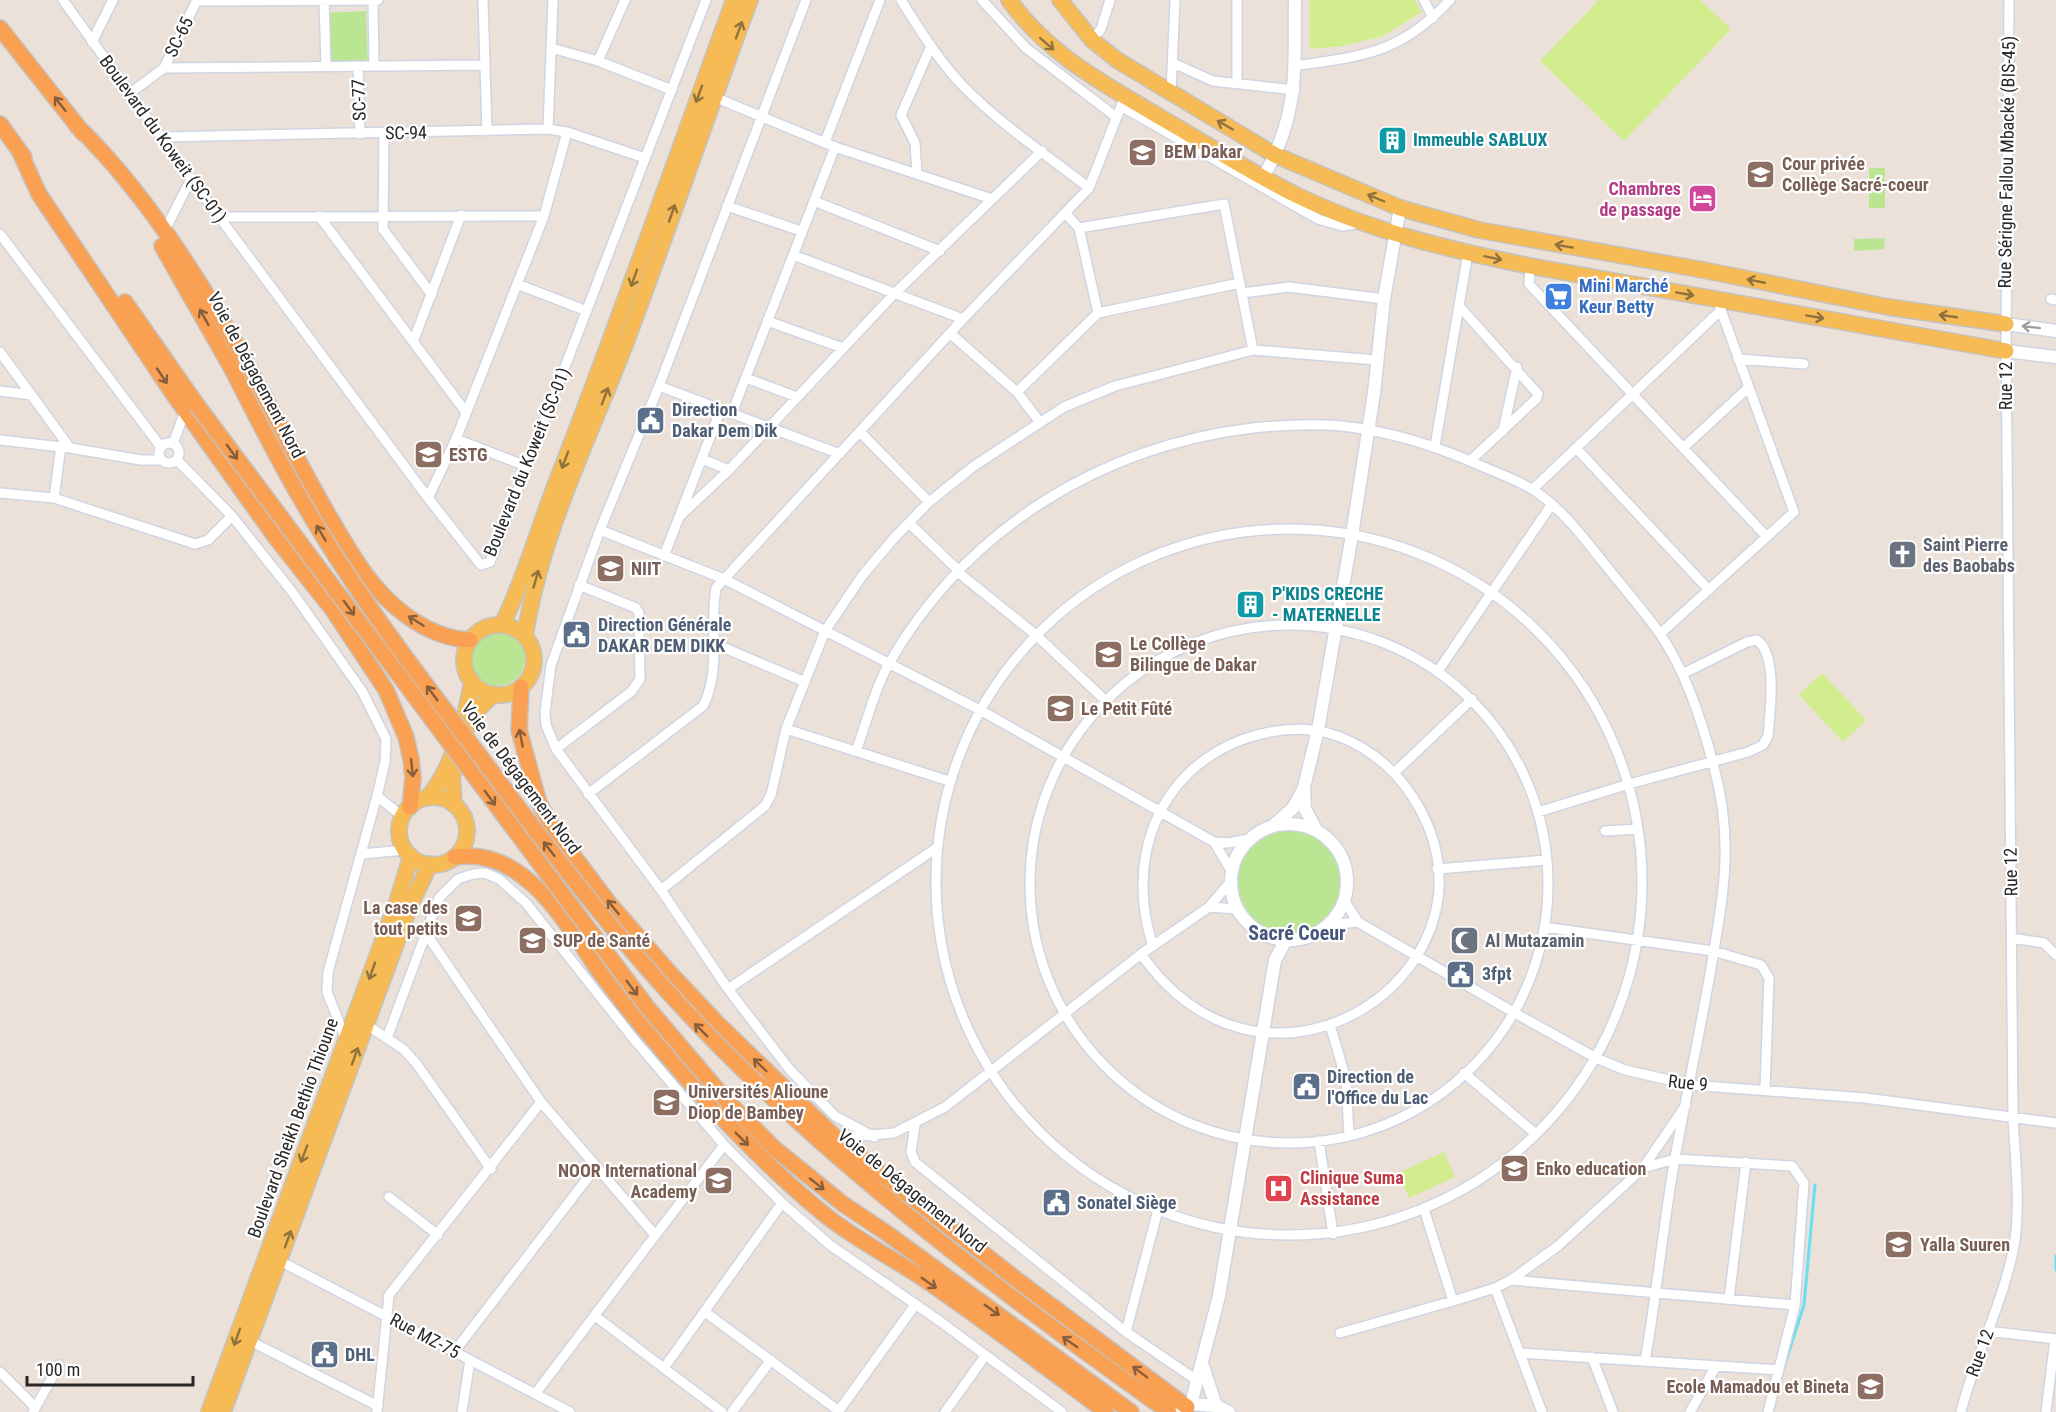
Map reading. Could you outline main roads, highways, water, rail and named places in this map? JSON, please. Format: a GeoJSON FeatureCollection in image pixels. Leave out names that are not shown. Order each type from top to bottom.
{"type":"FeatureCollection","features":[{"type":"Feature","properties":{"kind":"highway","name":"Voie de Dégagement Nord"},"geometry":{"type":"LineString","coordinates":[[0,28],[77,126],[150,227],[192,296],[294,487],[334,555],[423,681],[541,839],[635,958],[692,1021],[818,1140],[1034,1316],[1169,1412]]}},
{"type":"Feature","properties":{"kind":"highway","name":"Voie de Dégagement Nord"},"geometry":{"type":"LineString","coordinates":[[0,124],[191,408],[640,998],[728,1102],[774,1148],[843,1204],[888,1234],[1131,1412]]}},
{"type":"Feature","properties":{"kind":"highway"},"geometry":{"type":"LineString","coordinates":[[77,126],[104,152],[164,232],[216,310],[313,489],[377,589],[400,611],[427,628],[444,637],[470,640]]}},
{"type":"Feature","properties":{"kind":"highway"},"geometry":{"type":"LineString","coordinates":[[191,408],[333,610],[386,690],[406,737],[411,759],[413,778],[406,812]]}},
{"type":"Feature","properties":{"kind":"highway"},"geometry":{"type":"LineString","coordinates":[[521,687],[518,714],[523,749],[539,803],[555,831],[616,911],[669,972],[716,1022],[836,1138],[1186,1408]]}},
{"type":"Feature","properties":{"kind":"highway"},"geometry":{"type":"LineString","coordinates":[[455,857],[482,855],[498,860],[528,880],[556,910],[648,1033],[739,1136],[823,1213],[854,1236],[902,1265],[1106,1412]]}},
{"type":"Feature","properties":{"kind":"highway"},"geometry":{"type":"LineString","coordinates":[[843,1204],[902,1265]]}},
{"type":"Feature","properties":{"kind":"highway"},"geometry":{"type":"LineString","coordinates":[[901,1209],[981,1250]]}},
{"type":"Feature","properties":{"kind":"main road"},"geometry":{"type":"LineString","coordinates":[[502,625],[514,600],[543,517],[608,351],[734,0]]}},
{"type":"Feature","properties":{"kind":"main road"},"geometry":{"type":"LineString","coordinates":[[525,636],[532,595],[545,550],[629,335],[750,0]]}},
{"type":"Feature","properties":{"kind":"main road"},"geometry":{"type":"LineString","coordinates":[[1009,0],[1033,31],[1056,52],[1123,101],[1298,196],[1363,223],[1468,253],[1718,305],[2006,351]]}},
{"type":"Feature","properties":{"kind":"main road"},"geometry":{"type":"LineString","coordinates":[[1060,0],[1092,40],[1117,60],[1275,154],[1400,208],[1479,230],[1703,270],[1888,307],[2006,324]]}},
{"type":"Feature","properties":{"kind":"main road"},"geometry":{"type":"LineString","coordinates":[[502,625],[514,628],[525,636],[533,653],[534,662],[532,672],[521,687],[508,693],[494,694],[472,681],[465,666],[466,648],[470,640],[489,626],[502,625]]}},
{"type":"Feature","properties":{"kind":"main road"},"geometry":{"type":"LineString","coordinates":[[472,681],[448,765],[439,783],[427,798],[406,812],[400,834],[408,853],[429,864],[443,863],[455,857],[465,842],[467,825],[454,804],[453,768],[474,712],[494,694]]}},
{"type":"Feature","properties":{"kind":"main road"},"geometry":{"type":"LineString","coordinates":[[427,798],[436,797],[454,804]]}},
{"type":"Feature","properties":{"kind":"main road","name":"Boulevard Sheikh Bethio Thioune"},"geometry":{"type":"LineString","coordinates":[[209,1412],[397,902],[408,853]]}},
{"type":"Feature","properties":{"kind":"main road","name":"Boulevard Sheikh Bethio Thioune"},"geometry":{"type":"LineString","coordinates":[[223,1412],[410,906],[429,864]]}},
{"type":"Feature","properties":{"kind":"waterway"},"geometry":{"type":"LineString","coordinates":[[1782,1373],[1804,1305],[1815,1185]]}},
{"type":"Feature","properties":{"kind":"waterway"},"geometry":{"type":"LineString","coordinates":[[2056,1256],[2056,1270]]}},
{"type":"Feature","properties":{"kind":"place","name":"Immeuble SABLUX"},"geometry":{"type":"Point","coordinates":[1392,140]}},
{"type":"Feature","properties":{"kind":"place","name":"BEM Dakar"},"geometry":{"type":"Point","coordinates":[1143,152]}},
{"type":"Feature","properties":{"kind":"place","name":"Cour privée Collège Sacré-coeur"},"geometry":{"type":"Point","coordinates":[1761,174]}},
{"type":"Feature","properties":{"kind":"place","name":"Chambres de passage"},"geometry":{"type":"Point","coordinates":[1702,199]}},
{"type":"Feature","properties":{"kind":"place","name":"Mini Marché Keur Betty"},"geometry":{"type":"Point","coordinates":[1558,296]}},
{"type":"Feature","properties":{"kind":"place","name":"Direction Dakar Dem Dik"},"geometry":{"type":"Point","coordinates":[651,420]}},
{"type":"Feature","properties":{"kind":"place","name":"ESTG"},"geometry":{"type":"Point","coordinates":[428,455]}},
{"type":"Feature","properties":{"kind":"place","name":"Saint Pierre des Baobabs"},"geometry":{"type":"Point","coordinates":[1902,555]}},
{"type":"Feature","properties":{"kind":"place","name":"NIIT"},"geometry":{"type":"Point","coordinates":[610,569]}},
{"type":"Feature","properties":{"kind":"place","name":"P'KIDS CRECHE - MATERNELLE"},"geometry":{"type":"Point","coordinates":[1251,604]}},
{"type":"Feature","properties":{"kind":"place","name":"Direction Générale DAKAR DEM DIKK"},"geometry":{"type":"Point","coordinates":[577,635]}},
{"type":"Feature","properties":{"kind":"place","name":"Le Collège Bilingue de Dakar"},"geometry":{"type":"Point","coordinates":[1109,654]}},
{"type":"Feature","properties":{"kind":"place","name":"Le Petit Fûté"},"geometry":{"type":"Point","coordinates":[1060,709]}},
{"type":"Feature","properties":{"kind":"place","name":"La case des tout petits"},"geometry":{"type":"Point","coordinates":[469,918]}},
{"type":"Feature","properties":{"kind":"place","name":"SUP de Santé"},"geometry":{"type":"Point","coordinates":[532,941]}},
{"type":"Feature","properties":{"kind":"place","name":"Al Mutazamin"},"geometry":{"type":"Point","coordinates":[1464,941]}},
{"type":"Feature","properties":{"kind":"place","name":"3fpt"},"geometry":{"type":"Point","coordinates":[1461,974]}},
{"type":"Feature","properties":{"kind":"place","name":"Direction de l'Office du Lac"},"geometry":{"type":"Point","coordinates":[1306,1087]}},
{"type":"Feature","properties":{"kind":"place","name":"Universités Alioune Diop de Bambey"},"geometry":{"type":"Point","coordinates":[667,1102]}},
{"type":"Feature","properties":{"kind":"place","name":"Enko education"},"geometry":{"type":"Point","coordinates":[1515,1169]}},
{"type":"Feature","properties":{"kind":"place","name":"NOOR International Academy"},"geometry":{"type":"Point","coordinates":[718,1181]}},
{"type":"Feature","properties":{"kind":"place","name":"Clinique Suma Assistance"},"geometry":{"type":"Point","coordinates":[1279,1188]}},
{"type":"Feature","properties":{"kind":"place","name":"Sonatel Siège"},"geometry":{"type":"Point","coordinates":[1056,1203]}},
{"type":"Feature","properties":{"kind":"place","name":"Yalla Suuren"},"geometry":{"type":"Point","coordinates":[1899,1245]}},
{"type":"Feature","properties":{"kind":"place","name":"DHL"},"geometry":{"type":"Point","coordinates":[324,1355]}},
{"type":"Feature","properties":{"kind":"place","name":"Ecole Mamadou et Bineta"},"geometry":{"type":"Point","coordinates":[1870,1387]}},
{"type":"Feature","properties":{"kind":"district","name":"Sacré Coeur"},"geometry":{"type":"Point","coordinates":[1297,933]}}]}
